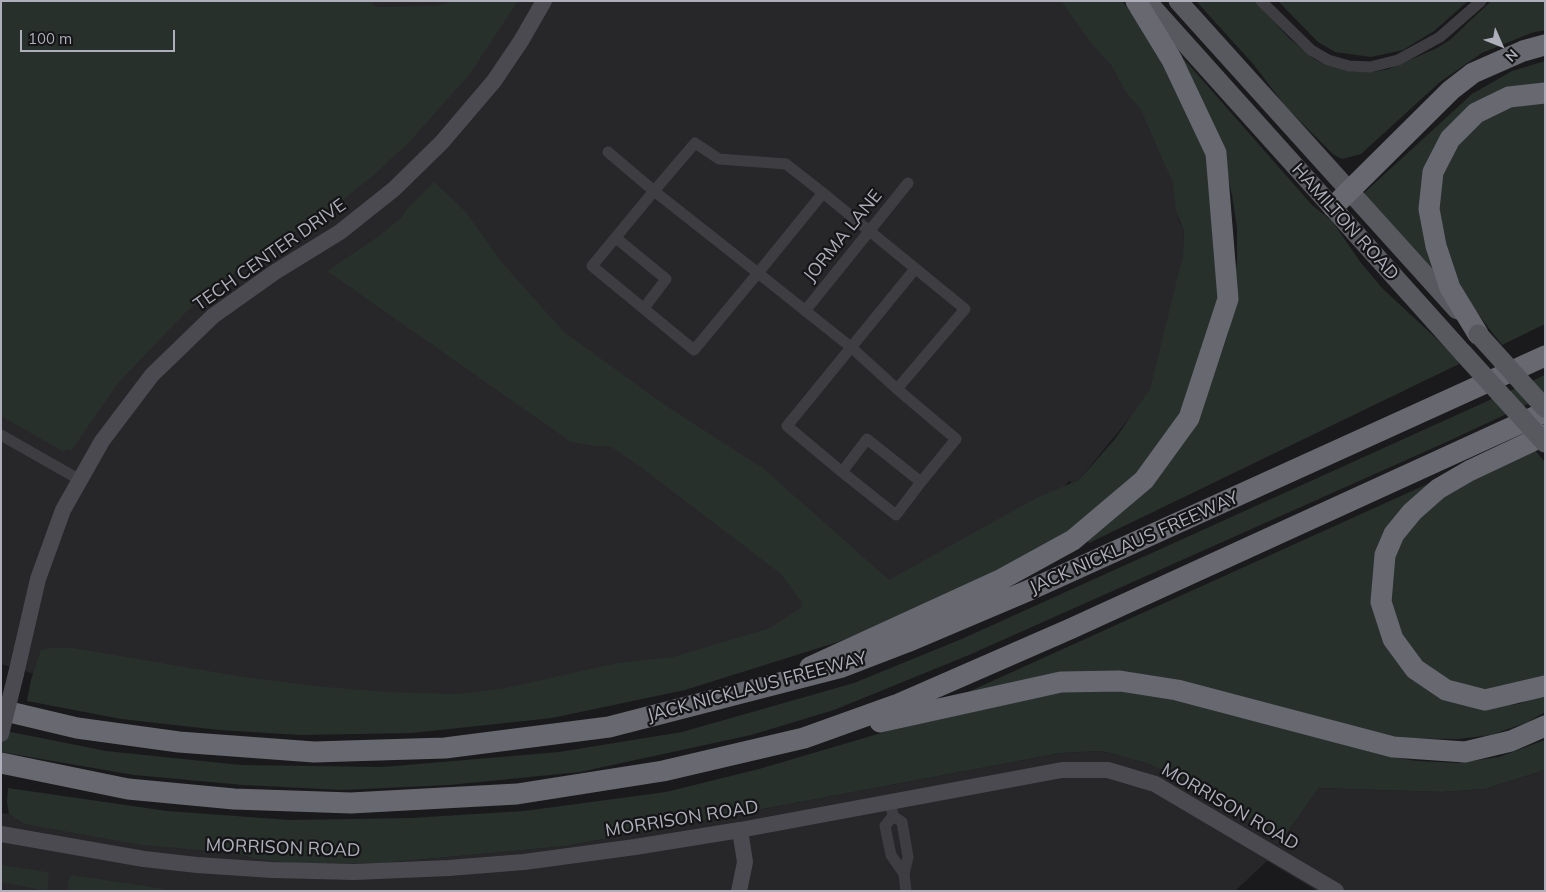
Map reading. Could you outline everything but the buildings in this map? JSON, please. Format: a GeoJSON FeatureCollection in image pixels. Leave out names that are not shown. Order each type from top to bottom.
{"type":"FeatureCollection","features":[{"type":"Feature","properties":{"kind":"highway"},"geometry":{"type":"LineString","coordinates":[[777,684],[843,650],[1002,579],[1073,540],[1144,480],[1189,418],[1228,299],[1216,153],[1172,60],[1136,1]]}},
{"type":"Feature","properties":{"kind":"highway"},"geometry":{"type":"LineString","coordinates":[[1333,207],[1451,90],[1473,73],[1522,51],[1545,45]]}},
{"type":"Feature","properties":{"kind":"highway"},"geometry":{"type":"LineString","coordinates":[[1478,334],[1450,288],[1436,246],[1429,209],[1433,172],[1450,139],[1476,113],[1509,97],[1545,93]]}},
{"type":"Feature","properties":{"kind":"highway"},"geometry":{"type":"LineString","coordinates":[[1260,486],[1545,342]]}},
{"type":"Feature","properties":{"kind":"highway","name":"JACK NICKLAUS FREEWAY"},"geometry":{"type":"LineString","coordinates":[[1,710],[77,728],[179,742],[314,752],[445,748],[609,727],[842,667],[907,642],[1260,486],[1545,356]]}},
{"type":"Feature","properties":{"kind":"highway"},"geometry":{"type":"LineString","coordinates":[[804,738],[896,705],[1545,412]]}},
{"type":"Feature","properties":{"kind":"highway"},"geometry":{"type":"LineString","coordinates":[[1545,436],[1469,471],[1438,489],[1412,512],[1394,534],[1385,555],[1381,582],[1381,602],[1393,639],[1415,669],[1446,690],[1485,700],[1545,686]]}},
{"type":"Feature","properties":{"kind":"highway"},"geometry":{"type":"LineString","coordinates":[[1,763],[128,788],[234,799],[351,803],[517,794],[663,771],[1061,682],[1120,681],[1176,690],[1392,747],[1465,752],[1510,741],[1545,726]]}},
{"type":"Feature","properties":{"kind":"main road","name":"TECH CENTER DRIVE"},"geometry":{"type":"LineString","coordinates":[[1,734],[38,579],[63,510],[102,441],[152,375],[214,316],[275,272],[340,232],[394,189],[442,142],[494,82],[544,1]]}},
{"type":"Feature","properties":{"kind":"main road","name":"HAMILTON ROAD"},"geometry":{"type":"LineString","coordinates":[[1147,1],[1545,443]]}},
{"type":"Feature","properties":{"kind":"main road","name":"HAMILTON ROAD"},"geometry":{"type":"LineString","coordinates":[[1178,1],[1545,408]]}},
{"type":"Feature","properties":{"kind":"main road","name":"MORRISON ROAD"},"geometry":{"type":"LineString","coordinates":[[1,834],[144,859],[197,865],[272,870],[354,872],[449,868],[524,862],[892,809],[1062,770],[1108,770],[1155,784],[1336,891]]}},
{"type":"Feature","properties":{"kind":"main road"},"geometry":{"type":"LineString","coordinates":[[738,891],[745,862],[740,830]]}},
{"type":"Feature","properties":{"kind":"street"},"geometry":{"type":"LineString","coordinates":[[1261,1],[1310,50],[1328,60],[1349,66],[1370,67],[1398,60],[1440,37],[1481,1]]}},
{"type":"Feature","properties":{"kind":"street"},"geometry":{"type":"LineString","coordinates":[[823,193],[694,350],[592,266],[695,143],[719,160],[786,164],[823,193],[964,310],[897,389]]}},
{"type":"Feature","properties":{"kind":"street"},"geometry":{"type":"LineString","coordinates":[[608,152],[654,191],[852,348],[897,389],[956,438],[896,515],[787,426],[852,348],[915,269]]}},
{"type":"Feature","properties":{"kind":"street","name":"JORMA LANE"},"geometry":{"type":"LineString","coordinates":[[805,311],[908,183]]}},
{"type":"Feature","properties":{"kind":"street"},"geometry":{"type":"LineString","coordinates":[[616,238],[666,279],[644,308]]}},
{"type":"Feature","properties":{"kind":"street"},"geometry":{"type":"LineString","coordinates":[[1,435],[80,480]]}},
{"type":"Feature","properties":{"kind":"street"},"geometry":{"type":"LineString","coordinates":[[842,472],[867,439],[921,482]]}},
{"type":"Feature","properties":{"kind":"street"},"geometry":{"type":"LineString","coordinates":[[892,809],[885,826],[891,855],[904,874]]}},
{"type":"Feature","properties":{"kind":"street"},"geometry":{"type":"LineString","coordinates":[[892,809],[902,822],[908,857],[904,874],[906,891]]}},
{"type":"Feature","properties":{"kind":"shaded area"},"geometry":{"type":"Polygon","coordinates":[[[1,1],[370,1],[376,7],[434,6],[456,1],[518,1],[469,75],[411,140],[374,175],[340,202],[230,276],[186,312],[118,383],[71,451],[66,449],[64,452],[1,416],[1,1]]]}},
{"type":"Feature","properties":{"kind":"shaded area"},"geometry":{"type":"Polygon","coordinates":[[[270,1],[1088,1],[1177,158],[1178,218],[1184,231],[1183,255],[1154,388],[1079,480],[1072,483],[1069,481],[1062,489],[900,580],[752,647],[533,703],[91,691],[1,664],[1,234],[270,1]]]}},
{"type":"Feature","properties":{"kind":"shaded area"},"geometry":{"type":"Polygon","coordinates":[[[1061,1],[1122,1],[1156,43],[1209,154],[1222,278],[1211,339],[1177,421],[1128,486],[1042,551],[896,619],[838,642],[685,690],[552,718],[412,733],[300,735],[219,730],[121,719],[27,701],[31,680],[41,650],[51,648],[73,648],[244,677],[315,686],[386,692],[456,694],[501,689],[617,663],[673,657],[770,628],[802,607],[801,601],[781,574],[642,468],[610,446],[594,446],[571,442],[327,271],[379,236],[402,217],[406,210],[434,182],[464,210],[503,264],[564,332],[665,405],[764,469],[889,580],[1036,498],[1079,480],[1115,439],[1150,389],[1183,255],[1184,231],[1176,211],[1173,183],[1140,108],[1127,94],[1112,66],[1091,43],[1061,1]]]}},
{"type":"Feature","properties":{"kind":"shaded area"},"geometry":{"type":"Polygon","coordinates":[[[1196,1],[1255,1],[1289,38],[1314,59],[1326,65],[1354,72],[1373,72],[1389,69],[1435,49],[1450,40],[1491,1],[1545,1],[1545,30],[1531,33],[1482,53],[1440,82],[1361,154],[1342,159],[1334,155],[1285,106],[1254,65],[1196,1]]]}},
{"type":"Feature","properties":{"kind":"shaded area"},"geometry":{"type":"Polygon","coordinates":[[[1278,1],[1468,1],[1434,31],[1403,50],[1371,57],[1335,52],[1318,42],[1278,1]]]}},
{"type":"Feature","properties":{"kind":"shaded area"},"geometry":{"type":"Polygon","coordinates":[[[1184,59],[1312,205],[1332,221],[1361,263],[1383,289],[1454,355],[1459,364],[1089,543],[1087,539],[1205,400],[1229,331],[1237,261],[1237,228],[1232,195],[1225,163],[1182,62],[1184,59]]]}},
{"type":"Feature","properties":{"kind":"shaded area"},"geometry":{"type":"Polygon","coordinates":[[[1545,61],[1545,88],[1445,139],[1433,270],[1365,196],[1365,192],[1472,94],[1512,71],[1545,61]]]}},
{"type":"Feature","properties":{"kind":"shaded area"},"geometry":{"type":"Polygon","coordinates":[[[1545,99],[1545,324],[1502,345],[1474,309],[1457,279],[1437,217],[1442,170],[1461,137],[1498,110],[1545,99]]]}},
{"type":"Feature","properties":{"kind":"shaded area"},"geometry":{"type":"Polygon","coordinates":[[[1545,375],[1545,396],[1451,440],[969,655],[834,710],[751,735],[580,772],[449,785],[343,790],[243,785],[134,775],[1,752],[1,730],[106,751],[241,765],[383,767],[559,752],[682,732],[854,683],[964,638],[1545,375]]]}},
{"type":"Feature","properties":{"kind":"shaded area"},"geometry":{"type":"Polygon","coordinates":[[[1534,449],[1545,462],[1545,681],[1487,694],[1439,679],[1405,646],[1388,594],[1396,546],[1433,501],[1534,449]]]}},
{"type":"Feature","properties":{"kind":"shaded area"},"geometry":{"type":"Polygon","coordinates":[[[1434,481],[1380,565],[1405,665],[1497,706],[1519,704],[1545,694],[1545,712],[1528,722],[1491,735],[1458,739],[1380,738],[1191,690],[968,692],[1434,481]]]}},
{"type":"Feature","properties":{"kind":"shaded area"},"geometry":{"type":"Polygon","coordinates":[[[1119,688],[1165,695],[1385,756],[1417,761],[1458,763],[1499,757],[1545,740],[1545,770],[1485,789],[1442,792],[1319,788],[1282,840],[1179,777],[1146,763],[1102,751],[1061,753],[566,846],[384,863],[296,864],[255,859],[236,853],[142,845],[24,824],[9,814],[7,802],[8,788],[167,811],[290,820],[411,818],[524,811],[666,792],[759,769],[888,731],[1066,690],[1119,688]]]}},
{"type":"Feature","properties":{"kind":"shaded area"},"geometry":{"type":"Polygon","coordinates":[[[1102,751],[1146,763],[1179,777],[1282,840],[1319,788],[1442,792],[1485,789],[1545,770],[1545,891],[1317,891],[1267,861],[1235,891],[1,891],[1,813],[9,814],[24,824],[236,853],[255,859],[384,863],[566,846],[1061,753],[1102,751]]]}},
{"type":"Feature","properties":{"kind":"shaded area"},"geometry":{"type":"Polygon","coordinates":[[[1,865],[47,872],[49,877],[47,891],[1,882],[1,865]]]}},
{"type":"Feature","properties":{"kind":"shaded area"},"geometry":{"type":"Polygon","coordinates":[[[71,875],[165,889],[165,891],[68,891],[68,882],[71,875]]]}}]}
